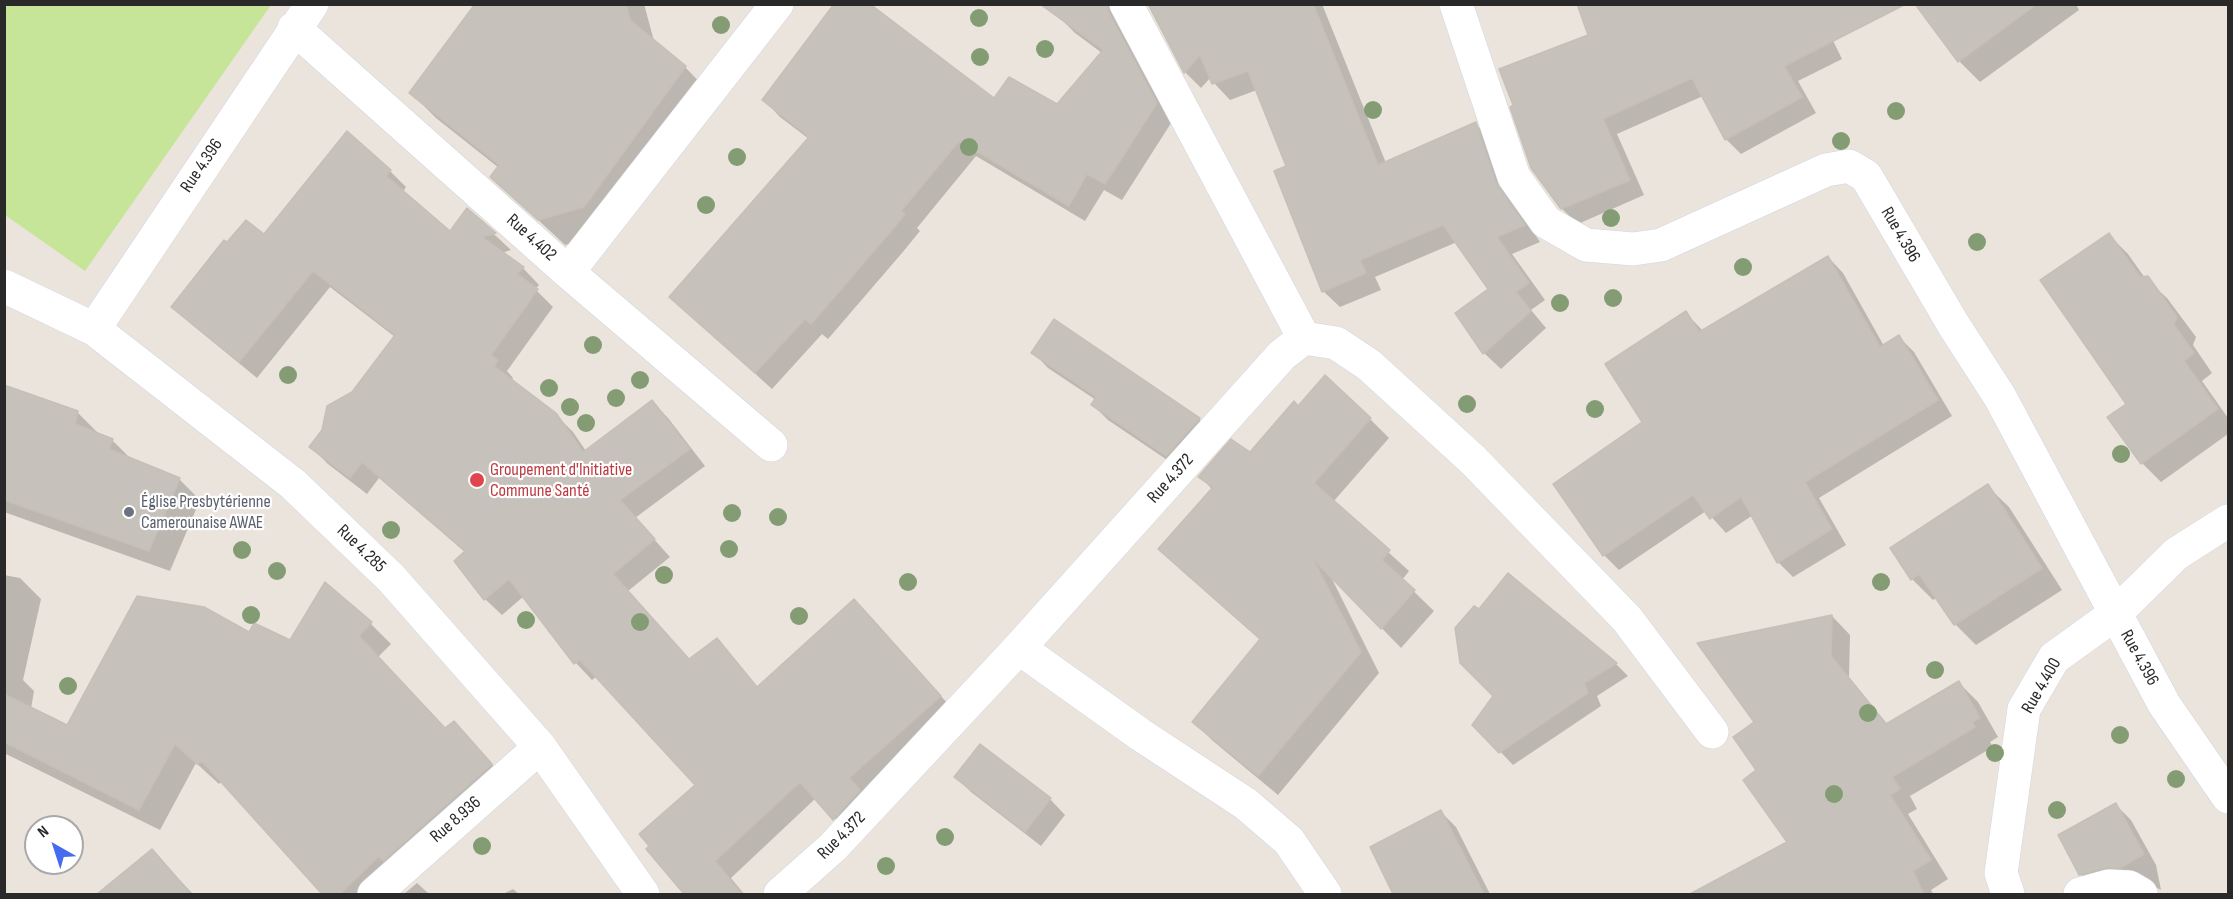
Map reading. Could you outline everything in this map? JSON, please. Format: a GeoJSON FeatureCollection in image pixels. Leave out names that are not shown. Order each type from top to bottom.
{"type":"FeatureCollection","features":[{"type":"Feature","properties":{"kind":"street"},"geometry":{"type":"LineString","coordinates":[[568,272],[777,4]]}},
{"type":"Feature","properties":{"kind":"street"},"geometry":{"type":"LineString","coordinates":[[1126,4],[1304,338],[1336,343],[1369,365],[1473,460],[1627,619],[1712,732]]}},
{"type":"Feature","properties":{"kind":"street","name":"Rue 4.396"},"geometry":{"type":"LineString","coordinates":[[1456,4],[1514,177],[1546,222],[1586,245],[1633,249],[1661,245],[1826,170],[1849,166],[1866,176],[1953,324],[2000,397],[2164,704],[2229,797]]}},
{"type":"Feature","properties":{"kind":"street","name":"Rue 4.402"},"geometry":{"type":"LineString","coordinates":[[303,16],[568,272],[771,445]]}},
{"type":"Feature","properties":{"kind":"street","name":"Rue 4.396"},"geometry":{"type":"LineString","coordinates":[[94,329],[303,16]]}},
{"type":"Feature","properties":{"kind":"street","name":"Rue 4.285"},"geometry":{"type":"LineString","coordinates":[[4,286],[94,329],[293,484],[391,578],[540,747],[643,894]]}},
{"type":"Feature","properties":{"kind":"street","name":"Rue 4.372"},"geometry":{"type":"LineString","coordinates":[[780,894],[832,847],[1019,648],[1282,356],[1304,338]]}},
{"type":"Feature","properties":{"kind":"street","name":"Rue 4.400"},"geometry":{"type":"LineString","coordinates":[[2008,894],[2001,873],[2024,709],[2054,658],[2115,614],[2176,554],[2229,521]]}},
{"type":"Feature","properties":{"kind":"street"},"geometry":{"type":"LineString","coordinates":[[1019,648],[1141,735],[1246,804],[1289,841],[1325,894]]}},
{"type":"Feature","properties":{"kind":"street","name":"Rue 8.936"},"geometry":{"type":"LineString","coordinates":[[374,894],[540,747]]}},
{"type":"Feature","properties":{"kind":"street"},"geometry":{"type":"LineString","coordinates":[[2080,894],[2109,886],[2129,887],[2141,894]]}},
{"type":"Feature","properties":{"kind":"green space"},"geometry":{"type":"Polygon","coordinates":[[[5,4],[271,5],[85,271],[5,215],[5,4]]]}},
{"type":"Feature","properties":{"kind":"building"},"geometry":{"type":"Polygon","coordinates":[[[475,4],[626,4],[630,20],[686,66],[584,207],[538,220],[490,177],[499,165],[409,93],[475,4]]]}},
{"type":"Feature","properties":{"kind":"building"},"geometry":{"type":"Polygon","coordinates":[[[834,4],[870,4],[994,98],[1009,77],[1057,104],[1103,50],[1040,4],[1107,4],[1109,13],[1157,103],[1105,184],[1087,174],[1069,206],[959,141],[901,211],[905,214],[811,324],[805,319],[755,373],[669,297],[809,137],[762,100],[834,4]]]}},
{"type":"Feature","properties":{"kind":"building"},"geometry":{"type":"Polygon","coordinates":[[[1148,4],[1313,4],[1378,165],[1476,122],[1496,183],[1525,225],[1497,237],[1529,283],[1516,292],[1531,311],[1483,354],[1455,313],[1488,289],[1443,225],[1360,260],[1366,273],[1322,292],[1274,171],[1286,166],[1248,71],[1212,84],[1200,55],[1184,73],[1148,4]]]}},
{"type":"Feature","properties":{"kind":"building"},"geometry":{"type":"Polygon","coordinates":[[[1577,4],[1904,5],[1784,66],[1802,97],[1725,140],[1692,78],[1603,119],[1630,180],[1561,209],[1531,168],[1510,107],[1513,105],[1499,69],[1588,35],[1577,4]]]}},
{"type":"Feature","properties":{"kind":"building"},"geometry":{"type":"Polygon","coordinates":[[[1915,4],[2037,4],[1958,62],[1915,4]]]}},
{"type":"Feature","properties":{"kind":"building"},"geometry":{"type":"Polygon","coordinates":[[[347,131],[391,170],[386,176],[450,231],[467,208],[496,233],[482,237],[524,267],[517,274],[538,289],[491,355],[498,360],[494,366],[556,413],[583,452],[652,400],[690,449],[620,500],[655,539],[613,574],[689,659],[717,638],[757,687],[854,599],[941,696],[849,778],[860,790],[833,820],[800,782],[715,861],[742,894],[684,894],[646,849],[649,846],[639,834],[695,785],[580,660],[574,664],[509,579],[484,600],[454,561],[465,551],[362,462],[350,478],[309,447],[322,430],[327,406],[352,392],[395,335],[313,271],[239,362],[171,307],[224,240],[227,242],[246,220],[264,234],[347,131]]]}},
{"type":"Feature","properties":{"kind":"building"},"geometry":{"type":"Polygon","coordinates":[[[2109,233],[2140,277],[2148,276],[2177,317],[2174,325],[2194,353],[2184,361],[2218,409],[2141,464],[2107,417],[2126,404],[2040,280],[2109,233]]]}},
{"type":"Feature","properties":{"kind":"building"},"geometry":{"type":"Polygon","coordinates":[[[1828,256],[1880,347],[1899,335],[1938,400],[1805,482],[1832,529],[1777,563],[1741,497],[1710,519],[1693,495],[1603,556],[1553,484],[1642,422],[1605,364],[1686,311],[1699,332],[1828,256]]]}},
{"type":"Feature","properties":{"kind":"building"},"geometry":{"type":"Polygon","coordinates":[[[1054,319],[1200,418],[1166,456],[1091,405],[1096,397],[1031,353],[1054,319]]]}},
{"type":"Feature","properties":{"kind":"building"},"geometry":{"type":"Polygon","coordinates":[[[1325,375],[1371,418],[1314,483],[1390,550],[1382,560],[1415,590],[1381,629],[1313,559],[1361,652],[1258,776],[1192,722],[1260,639],[1158,549],[1213,487],[1198,477],[1231,439],[1250,452],[1294,401],[1298,406],[1325,375]]]}},
{"type":"Feature","properties":{"kind":"building"},"geometry":{"type":"Polygon","coordinates":[[[4,385],[78,411],[75,424],[113,439],[109,449],[180,478],[149,551],[4,500],[4,385]]]}},
{"type":"Feature","properties":{"kind":"building"},"geometry":{"type":"Polygon","coordinates":[[[1988,484],[2042,568],[1954,625],[1919,574],[1911,580],[1890,548],[1988,484]]]}},
{"type":"Feature","properties":{"kind":"building"},"geometry":{"type":"Polygon","coordinates":[[[1508,573],[1617,663],[1584,683],[1588,693],[1499,753],[1472,725],[1493,696],[1460,663],[1455,628],[1474,606],[1479,609],[1508,573]]]}},
{"type":"Feature","properties":{"kind":"building"},"geometry":{"type":"Polygon","coordinates":[[[325,582],[372,622],[359,636],[445,728],[454,721],[492,764],[383,861],[379,856],[340,894],[322,894],[202,761],[197,764],[175,744],[139,810],[4,742],[4,694],[67,725],[137,596],[204,607],[249,632],[254,623],[290,640],[325,582]]]}},
{"type":"Feature","properties":{"kind":"building"},"geometry":{"type":"Polygon","coordinates":[[[1832,615],[1831,656],[1886,724],[1959,681],[1980,718],[1972,722],[1975,727],[1892,777],[1900,789],[1890,795],[1931,860],[1913,871],[1924,894],[1690,894],[1787,842],[1743,780],[1756,770],[1733,737],[1754,722],[1697,643],[1832,615]]]}},
{"type":"Feature","properties":{"kind":"building"},"geometry":{"type":"Polygon","coordinates":[[[980,744],[1051,798],[1025,832],[954,777],[980,744]]]}},
{"type":"Feature","properties":{"kind":"building"},"geometry":{"type":"Polygon","coordinates":[[[2116,803],[2144,854],[2120,868],[2104,868],[2079,875],[2058,835],[2116,803]]]}},
{"type":"Feature","properties":{"kind":"building"},"geometry":{"type":"Polygon","coordinates":[[[1441,810],[1484,894],[1393,894],[1370,847],[1441,810]]]}},
{"type":"Feature","properties":{"kind":"building"},"geometry":{"type":"Polygon","coordinates":[[[152,849],[191,894],[97,894],[152,849]]]}},
{"type":"Feature","properties":{"kind":"place","name":"Groupement d'Initiative Commune Santé"},"geometry":{"type":"Point","coordinates":[477,480]}},
{"type":"Feature","properties":{"kind":"place","name":"Église Presbytérienne Camerounaise AWAE"},"geometry":{"type":"Point","coordinates":[129,512]}}]}
